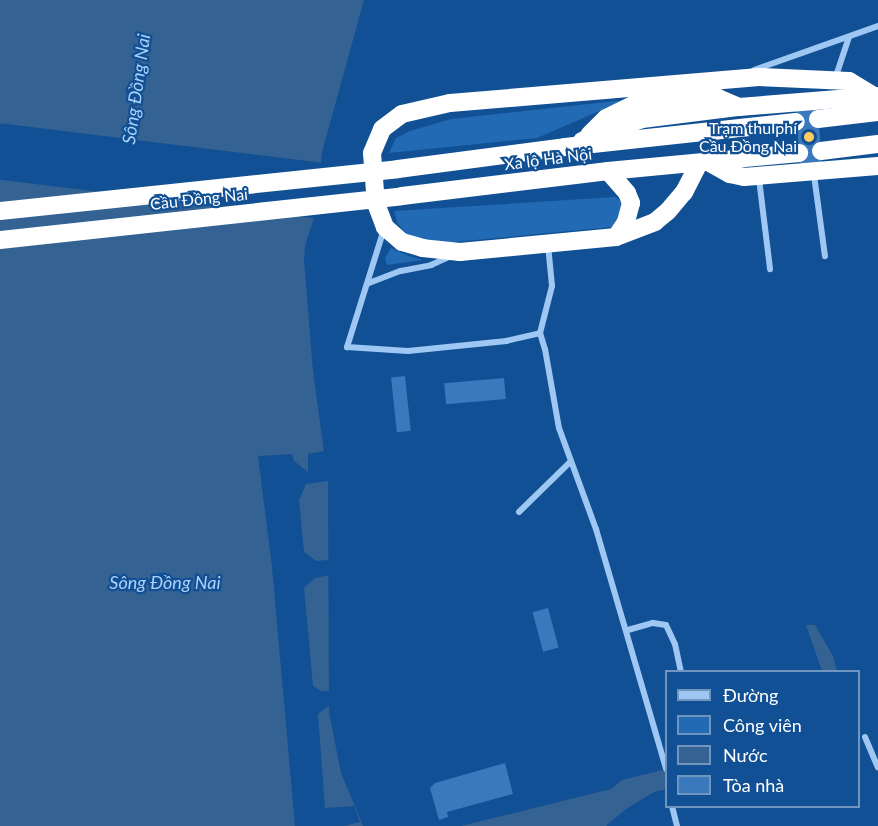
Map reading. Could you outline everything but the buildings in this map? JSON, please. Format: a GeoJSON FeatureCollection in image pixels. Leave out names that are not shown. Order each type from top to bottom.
{"type":"FeatureCollection","features":[{"type":"Feature","properties":{"kind":"highway"},"geometry":{"type":"LineString","coordinates":[[876,101],[849,81],[836,79],[733,78],[499,97],[450,103],[402,114],[382,129],[372,153],[376,204],[385,226],[402,242],[423,248],[460,252],[616,237],[655,222],[668,211],[704,162],[736,176],[878,166]]}},
{"type":"Feature","properties":{"kind":"highway","name":"Xa lộ Hà Nội"},"geometry":{"type":"LineString","coordinates":[[565,147],[586,139],[606,118],[639,102],[697,96],[718,98],[739,107],[829,99],[876,101]]}},
{"type":"Feature","properties":{"kind":"highway"},"geometry":{"type":"LineString","coordinates":[[818,120],[876,101]]}},
{"type":"Feature","properties":{"kind":"highway","name":"Xa lộ Hà Nội"},"geometry":{"type":"LineString","coordinates":[[398,169],[565,147],[796,122]]}},
{"type":"Feature","properties":{"kind":"highway"},"geometry":{"type":"LineString","coordinates":[[821,151],[878,144]]}},
{"type":"Feature","properties":{"kind":"highway","name":"Xa lộ Hà Nội"},"geometry":{"type":"LineString","coordinates":[[402,196],[608,171],[799,153]]}},
{"type":"Feature","properties":{"kind":"highway","name":"Cầu Đồng Nai"},"geometry":{"type":"LineString","coordinates":[[0,212],[398,169]]}},
{"type":"Feature","properties":{"kind":"highway"},"geometry":{"type":"LineString","coordinates":[[608,171],[627,193],[631,203],[626,222],[616,237]]}},
{"type":"Feature","properties":{"kind":"highway","name":"Cầu Đồng Nai"},"geometry":{"type":"LineString","coordinates":[[0,240],[402,196]]}},
{"type":"Feature","properties":{"kind":"street"},"geometry":{"type":"LineString","coordinates":[[733,78],[878,26]]}},
{"type":"Feature","properties":{"kind":"street"},"geometry":{"type":"LineString","coordinates":[[829,99],[849,37]]}},
{"type":"Feature","properties":{"kind":"street"},"geometry":{"type":"LineString","coordinates":[[814,171],[825,256]]}},
{"type":"Feature","properties":{"kind":"street"},"geometry":{"type":"LineString","coordinates":[[759,176],[770,269]]}},
{"type":"Feature","properties":{"kind":"street"},"geometry":{"type":"LineString","coordinates":[[385,226],[369,283],[357,311],[347,347],[408,351],[506,341],[540,333]]}},
{"type":"Feature","properties":{"kind":"street"},"geometry":{"type":"LineString","coordinates":[[548,244],[552,286],[540,333],[559,429],[596,529],[628,630],[665,763]]}},
{"type":"Feature","properties":{"kind":"street"},"geometry":{"type":"LineString","coordinates":[[369,283],[401,271],[431,265],[460,252]]}},
{"type":"Feature","properties":{"kind":"street"},"geometry":{"type":"LineString","coordinates":[[519,512],[570,462]]}},
{"type":"Feature","properties":{"kind":"street"},"geometry":{"type":"LineString","coordinates":[[628,630],[653,623],[666,626],[675,644],[681,670]]}},
{"type":"Feature","properties":{"kind":"street"},"geometry":{"type":"LineString","coordinates":[[659,736],[665,735]]}},
{"type":"Feature","properties":{"kind":"street"},"geometry":{"type":"LineString","coordinates":[[865,737],[878,767]]}},
{"type":"Feature","properties":{"kind":"street"},"geometry":{"type":"LineString","coordinates":[[672,808],[677,826]]}},
{"type":"Feature","properties":{"kind":"green space"},"geometry":{"type":"Polygon","coordinates":[[[625,100],[537,138],[389,153],[396,138],[410,131],[451,119],[625,100]]]}},
{"type":"Feature","properties":{"kind":"green space"},"geometry":{"type":"Polygon","coordinates":[[[615,197],[623,202],[624,208],[612,227],[443,243],[422,240],[407,234],[398,224],[394,211],[615,197]]]}},
{"type":"Feature","properties":{"kind":"green space"},"geometry":{"type":"Polygon","coordinates":[[[391,248],[423,260],[387,265],[385,258],[391,248]]]}},
{"type":"Feature","properties":{"kind":"water","name":"Sông Đồng Nai"},"geometry":{"type":"Polygon","coordinates":[[[0,0],[364,0],[322,152],[316,211],[305,246],[304,261],[313,371],[328,481],[329,712],[341,773],[363,826],[0,826],[0,0]]]}},
{"type":"Feature","properties":{"kind":"water"},"geometry":{"type":"Polygon","coordinates":[[[806,625],[815,625],[833,656],[837,670],[822,670],[806,625]]]}},
{"type":"Feature","properties":{"kind":"water"},"geometry":{"type":"Polygon","coordinates":[[[665,769],[665,789],[654,792],[626,809],[606,826],[461,826],[611,789],[622,780],[665,769]]]}},
{"type":"Feature","properties":{"kind":"pier"},"geometry":{"type":"Polygon","coordinates":[[[0,123],[324,163],[317,219],[0,180],[0,123]]]}},
{"type":"Feature","properties":{"kind":"pier"},"geometry":{"type":"Polygon","coordinates":[[[324,451],[328,481],[306,484],[299,500],[304,552],[316,561],[328,560],[330,575],[315,578],[304,588],[313,686],[321,691],[331,691],[332,703],[318,714],[325,808],[354,806],[360,822],[344,826],[295,826],[272,567],[258,456],[292,454],[294,461],[308,472],[308,454],[324,451]]]}},
{"type":"Feature","properties":{"kind":"place","name":"Trạm thu phí Cầu Đồng Nai"},"geometry":{"type":"Point","coordinates":[809,137]}}]}
